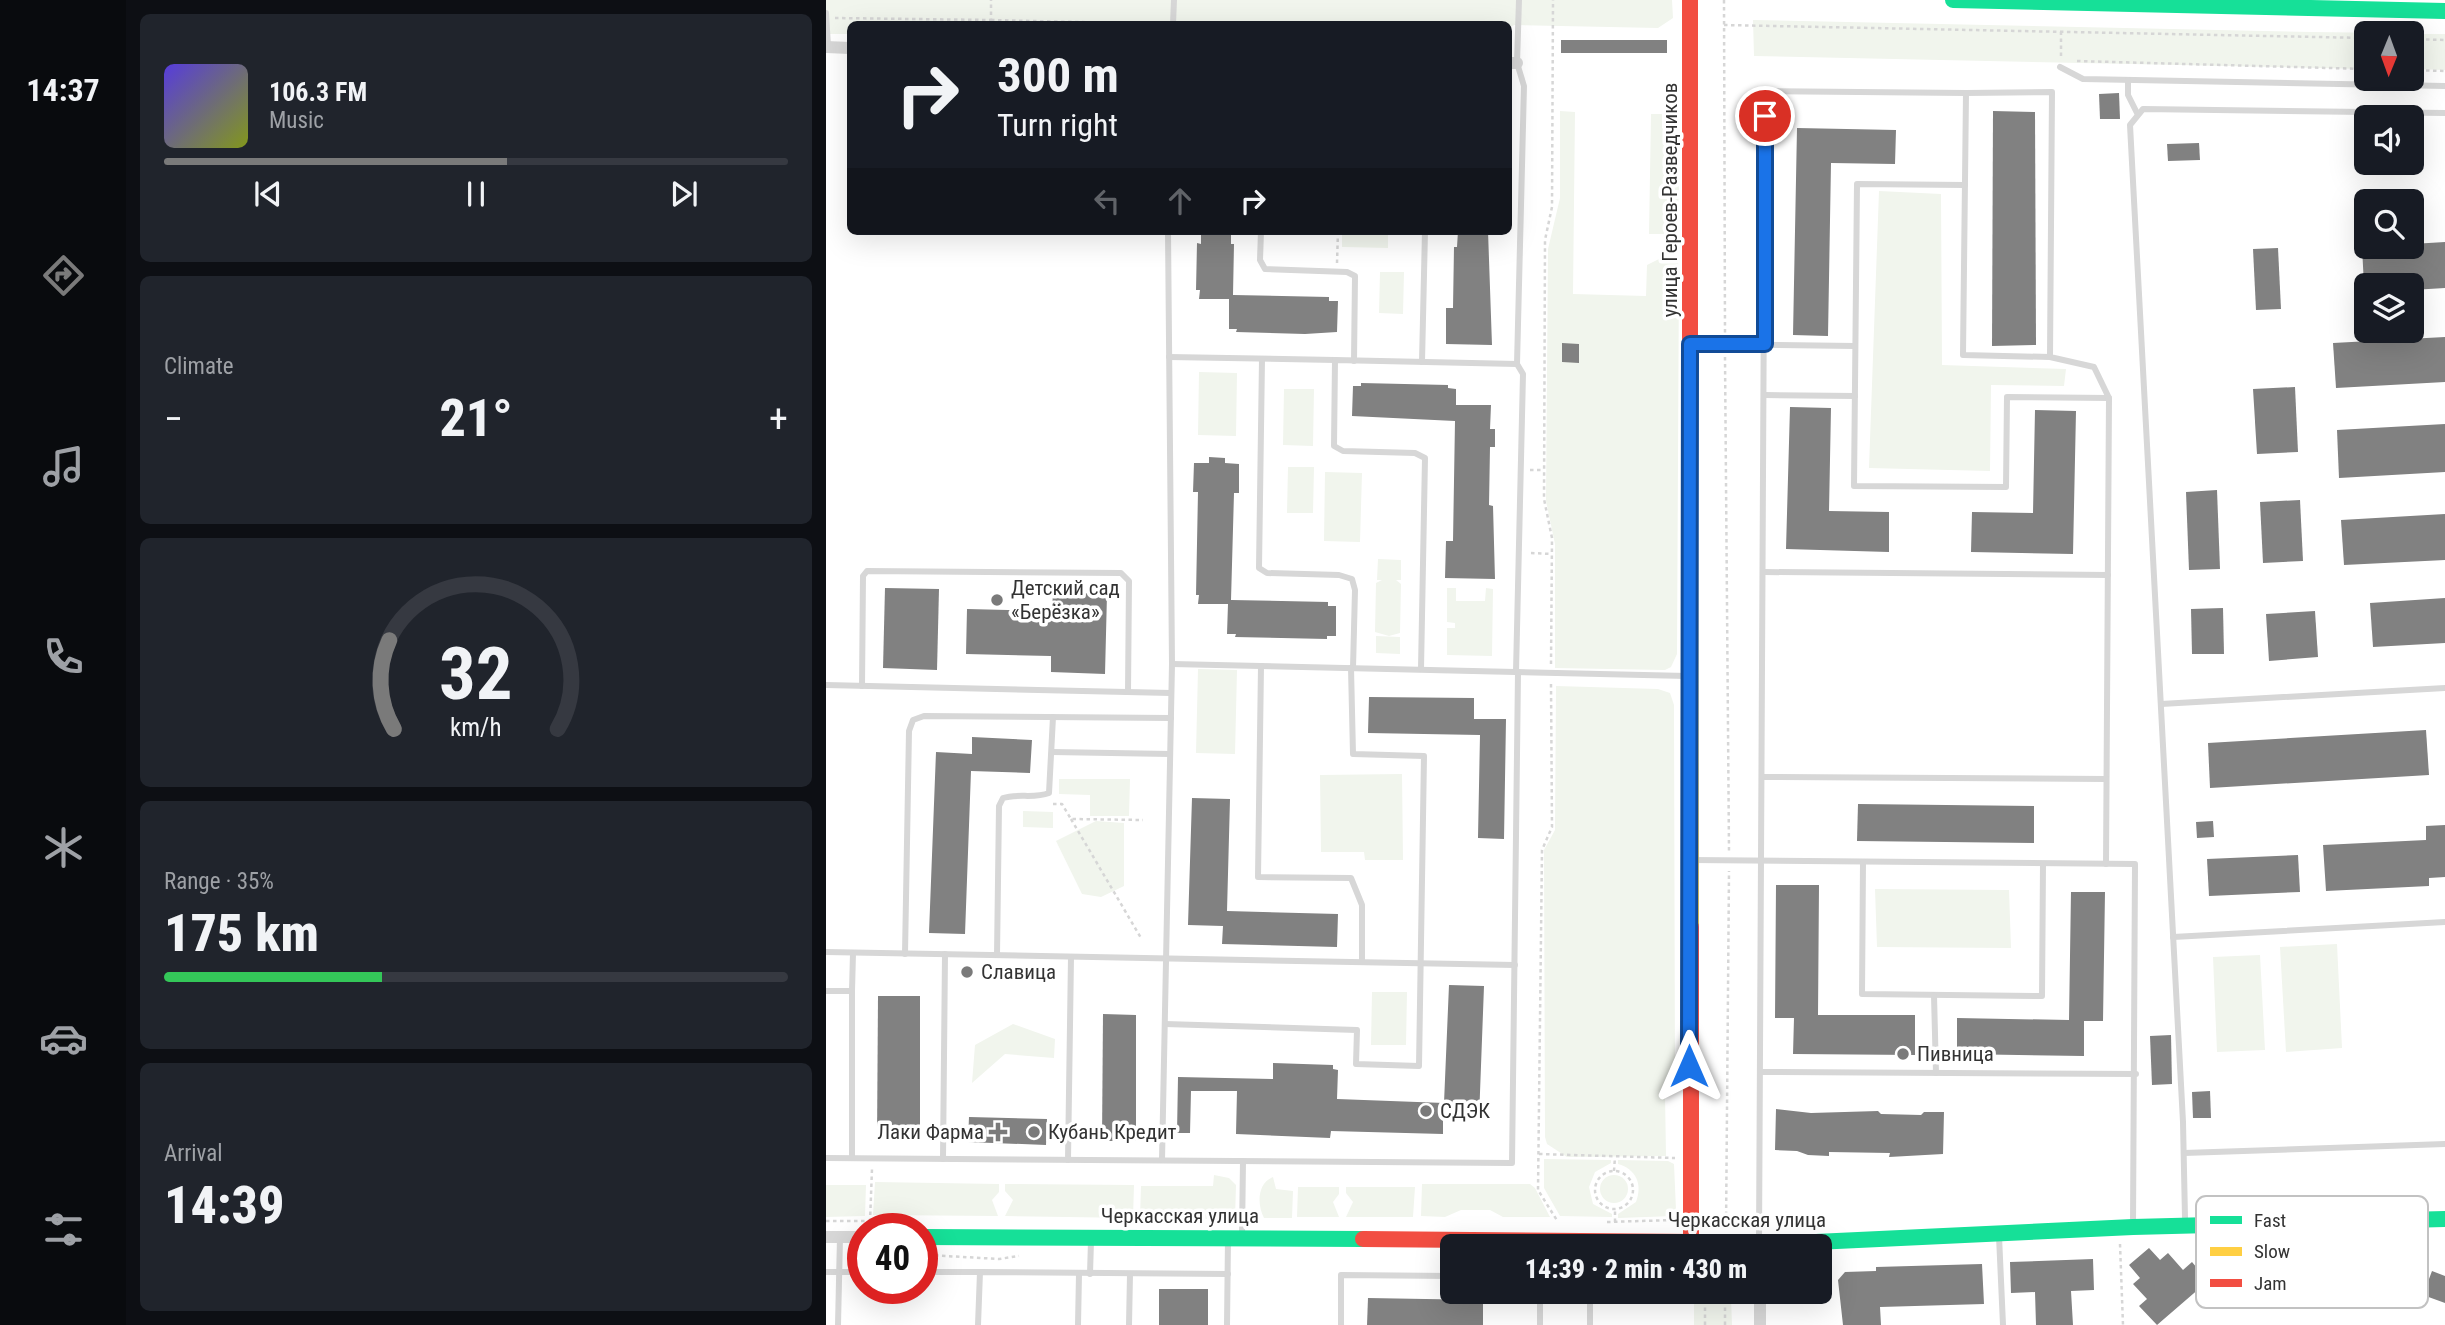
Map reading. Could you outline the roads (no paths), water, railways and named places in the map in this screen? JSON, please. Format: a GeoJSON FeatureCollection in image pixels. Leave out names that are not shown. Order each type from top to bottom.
{"type":"FeatureCollection","features":[{"type":"Feature","properties":{"kind":"street","name":"улица Героев-Разведчиков"},"geometry":{"type":"LineString","coordinates":[[1690,0],[1690,1234]]}},
{"type":"Feature","properties":{"kind":"street"},"geometry":{"type":"LineString","coordinates":[[1953,0],[2445,11]]}},
{"type":"Feature","properties":{"kind":"street"},"geometry":{"type":"LineString","coordinates":[[827,47],[847,48]]}},
{"type":"Feature","properties":{"kind":"street","name":"Черкасская улица"},"geometry":{"type":"LineString","coordinates":[[1832,1241],[2196,1225]]}},
{"type":"Feature","properties":{"kind":"street","name":"Черкасская улица"},"geometry":{"type":"LineString","coordinates":[[938,1230],[1091,1236],[1440,1240]]}},
{"type":"Feature","properties":{"kind":"street"},"geometry":{"type":"LineString","coordinates":[[826,1237],[847,1237]]}},
{"type":"Feature","properties":{"kind":"street"},"geometry":{"type":"LineString","coordinates":[[1760,1304],[1760,1325]]}},
{"type":"Feature","properties":{"kind":"lane"},"geometry":{"type":"LineString","coordinates":[[1173,21],[1174,0]]}},
{"type":"Feature","properties":{"kind":"lane"},"geometry":{"type":"LineString","coordinates":[[826,1158],[1512,1163],[1518,553],[1523,374],[1517,365],[1524,86],[1513,63],[1519,0]]}},
{"type":"Feature","properties":{"kind":"lane"},"geometry":{"type":"LineString","coordinates":[[826,15],[827,47]]}},
{"type":"Feature","properties":{"kind":"lane"},"geometry":{"type":"LineString","coordinates":[[2060,67],[2083,79],[2445,86]]}},
{"type":"Feature","properties":{"kind":"lane"},"geometry":{"type":"LineString","coordinates":[[2128,80],[2128,95],[2137,113]]}},
{"type":"Feature","properties":{"kind":"lane"},"geometry":{"type":"LineString","coordinates":[[1759,1234],[1765,91],[2052,92],[2050,356]]}},
{"type":"Feature","properties":{"kind":"lane"},"geometry":{"type":"LineString","coordinates":[[1966,93],[1963,355],[2050,356],[2094,367],[2109,398],[2106,864]]}},
{"type":"Feature","properties":{"kind":"lane"},"geometry":{"type":"LineString","coordinates":[[2185,1218],[2184,1153],[2130,125],[2137,113],[2143,109],[2445,113]]}},
{"type":"Feature","properties":{"kind":"lane"},"geometry":{"type":"LineString","coordinates":[[1965,185],[1857,184],[1854,486],[2006,487],[2007,397],[2109,398]]}},
{"type":"Feature","properties":{"kind":"lane"},"geometry":{"type":"LineString","coordinates":[[1162,1160],[1172,664],[1168,235]]}},
{"type":"Feature","properties":{"kind":"lane"},"geometry":{"type":"LineString","coordinates":[[1261,235],[1261,260],[1265,269],[1337,272],[1355,276],[1354,361]]}},
{"type":"Feature","properties":{"kind":"lane"},"geometry":{"type":"LineString","coordinates":[[1422,362],[1425,235]]}},
{"type":"Feature","properties":{"kind":"lane"},"geometry":{"type":"LineString","coordinates":[[1690,344],[1855,346]]}},
{"type":"Feature","properties":{"kind":"lane"},"geometry":{"type":"LineString","coordinates":[[1169,356],[1517,365]]}},
{"type":"Feature","properties":{"kind":"lane"},"geometry":{"type":"LineString","coordinates":[[1165,1024],[1357,1030],[1356,1064],[1419,1066],[1424,756],[1353,754],[1355,590],[1352,579],[1339,575],[1267,573],[1259,568],[1262,359]]}},
{"type":"Feature","properties":{"kind":"lane"},"geometry":{"type":"LineString","coordinates":[[1335,360],[1334,446],[1343,451],[1415,453],[1425,458],[1421,669]]}},
{"type":"Feature","properties":{"kind":"lane"},"geometry":{"type":"LineString","coordinates":[[1765,395],[1855,396]]}},
{"type":"Feature","properties":{"kind":"lane"},"geometry":{"type":"LineString","coordinates":[[862,686],[863,576],[867,570],[1107,572],[1121,573],[1129,581],[1128,692]]}},
{"type":"Feature","properties":{"kind":"lane"},"geometry":{"type":"LineString","coordinates":[[1763,572],[2108,575]]}},
{"type":"Feature","properties":{"kind":"lane"},"geometry":{"type":"LineString","coordinates":[[1172,664],[1689,676]]}},
{"type":"Feature","properties":{"kind":"lane"},"geometry":{"type":"LineString","coordinates":[[1261,666],[1258,877],[1351,878],[1362,905],[1362,962]]}},
{"type":"Feature","properties":{"kind":"lane"},"geometry":{"type":"LineString","coordinates":[[826,685],[1171,693]]}},
{"type":"Feature","properties":{"kind":"lane"},"geometry":{"type":"LineString","coordinates":[[2161,704],[2445,688]]}},
{"type":"Feature","properties":{"kind":"lane"},"geometry":{"type":"LineString","coordinates":[[905,954],[909,730],[913,720],[924,716],[1171,718]]}},
{"type":"Feature","properties":{"kind":"lane"},"geometry":{"type":"LineString","coordinates":[[997,955],[999,806],[1003,798],[1041,796],[1049,793],[1054,717]]}},
{"type":"Feature","properties":{"kind":"lane"},"geometry":{"type":"LineString","coordinates":[[1052,752],[1170,754]]}},
{"type":"Feature","properties":{"kind":"lane"},"geometry":{"type":"LineString","coordinates":[[1762,777],[2106,779]]}},
{"type":"Feature","properties":{"kind":"lane"},"geometry":{"type":"LineString","coordinates":[[1688,860],[2135,864],[2136,1074],[2133,1227]]}},
{"type":"Feature","properties":{"kind":"lane"},"geometry":{"type":"LineString","coordinates":[[1863,862],[1862,994],[1934,995],[2042,996],[2043,864]]}},
{"type":"Feature","properties":{"kind":"lane"},"geometry":{"type":"LineString","coordinates":[[2173,937],[2445,922]]}},
{"type":"Feature","properties":{"kind":"lane"},"geometry":{"type":"LineString","coordinates":[[826,952],[1515,965]]}},
{"type":"Feature","properties":{"kind":"lane"},"geometry":{"type":"LineString","coordinates":[[852,1158],[853,953]]}},
{"type":"Feature","properties":{"kind":"lane"},"geometry":{"type":"LineString","coordinates":[[943,1159],[945,954]]}},
{"type":"Feature","properties":{"kind":"lane"},"geometry":{"type":"LineString","coordinates":[[1068,1160],[1071,957]]}},
{"type":"Feature","properties":{"kind":"lane"},"geometry":{"type":"LineString","coordinates":[[826,990],[852,991]]}},
{"type":"Feature","properties":{"kind":"lane"},"geometry":{"type":"LineString","coordinates":[[1934,995],[1936,1073]]}},
{"type":"Feature","properties":{"kind":"lane"},"geometry":{"type":"LineString","coordinates":[[1760,1072],[2136,1074]]}},
{"type":"Feature","properties":{"kind":"lane"},"geometry":{"type":"LineString","coordinates":[[2184,1153],[2445,1144]]}},
{"type":"Feature","properties":{"kind":"lane"},"geometry":{"type":"LineString","coordinates":[[1227,1325],[1227,1274],[1235,1237],[1243,1161]]}},
{"type":"Feature","properties":{"kind":"lane"},"geometry":{"type":"LineString","coordinates":[[1999,1233],[2003,1325]]}},
{"type":"Feature","properties":{"kind":"lane"},"geometry":{"type":"LineString","coordinates":[[1090,1274],[1091,1236]]}},
{"type":"Feature","properties":{"kind":"lane"},"geometry":{"type":"LineString","coordinates":[[838,1325],[840,1237]]}},
{"type":"Feature","properties":{"kind":"lane"},"geometry":{"type":"LineString","coordinates":[[826,1272],[847,1272]]}},
{"type":"Feature","properties":{"kind":"lane"},"geometry":{"type":"LineString","coordinates":[[938,1272],[1227,1274]]}},
{"type":"Feature","properties":{"kind":"lane"},"geometry":{"type":"LineString","coordinates":[[978,1325],[980,1272]]}},
{"type":"Feature","properties":{"kind":"lane"},"geometry":{"type":"LineString","coordinates":[[1078,1325],[1079,1274]]}},
{"type":"Feature","properties":{"kind":"lane"},"geometry":{"type":"LineString","coordinates":[[1129,1325],[1130,1274]]}},
{"type":"Feature","properties":{"kind":"lane"},"geometry":{"type":"LineString","coordinates":[[1340,1325],[1341,1275],[1440,1276]]}},
{"type":"Feature","properties":{"kind":"lane"},"geometry":{"type":"LineString","coordinates":[[1540,1304],[1540,1325]]}},
{"type":"Feature","properties":{"kind":"lane"},"geometry":{"type":"LineString","coordinates":[[1590,1304],[1590,1325]]}},
{"type":"Feature","properties":{"kind":"place","name":"Детский сад «Берёзка»"},"geometry":{"type":"Point","coordinates":[997,600]}},
{"type":"Feature","properties":{"kind":"place","name":"Славица"},"geometry":{"type":"Point","coordinates":[967,972]}},
{"type":"Feature","properties":{"kind":"place","name":"Пивница"},"geometry":{"type":"Point","coordinates":[1903,1054]}},
{"type":"Feature","properties":{"kind":"place","name":"СДЭК"},"geometry":{"type":"Point","coordinates":[1426,1111]}},
{"type":"Feature","properties":{"kind":"place","name":"Лаки Фарма"},"geometry":{"type":"Point","coordinates":[998,1132]}},
{"type":"Feature","properties":{"kind":"place","name":"Кубань Кредит"},"geometry":{"type":"Point","coordinates":[1034,1132]}}]}
